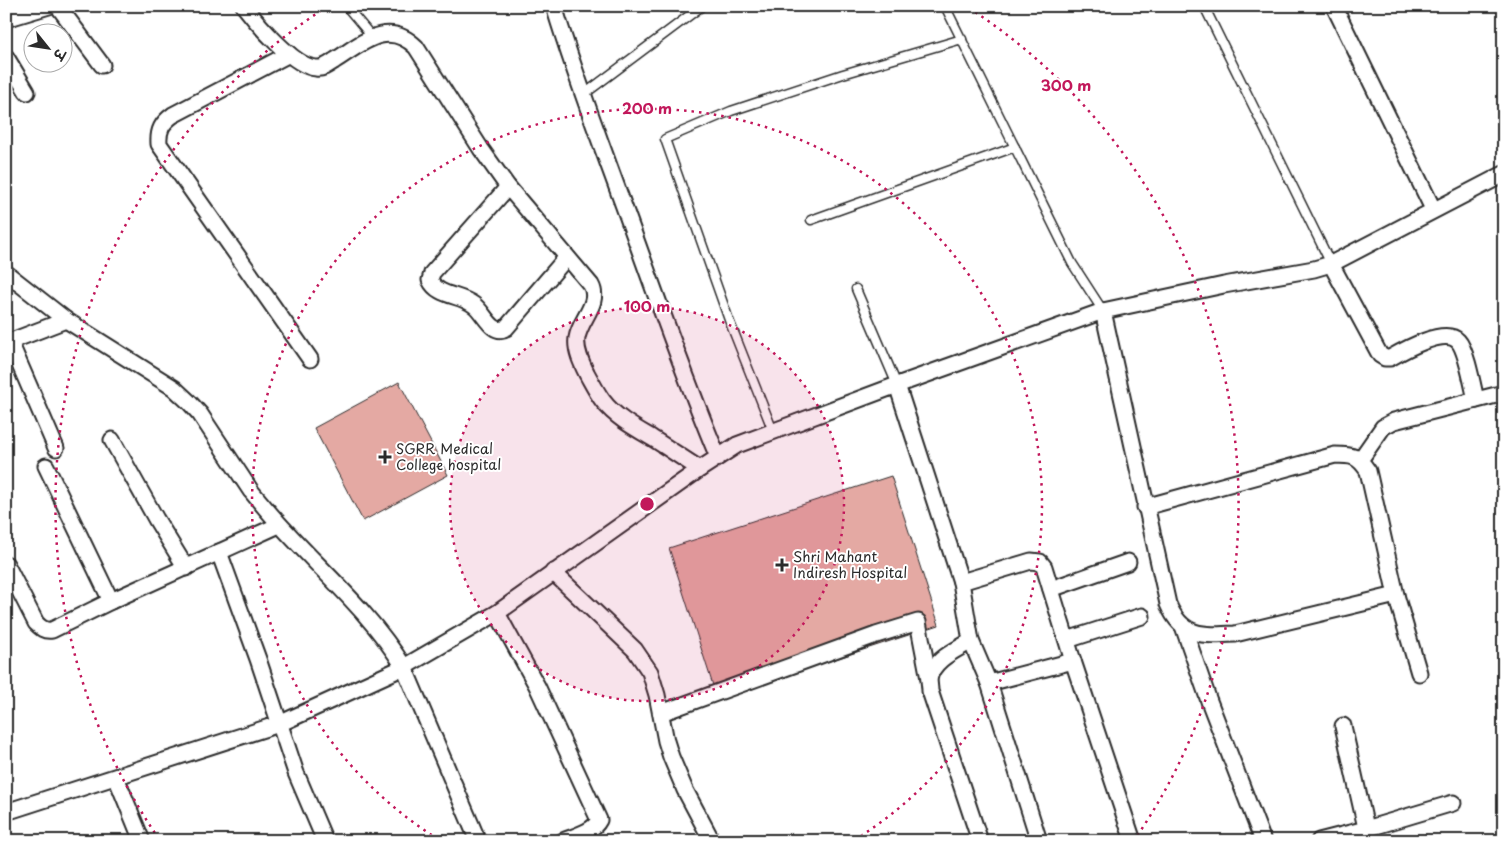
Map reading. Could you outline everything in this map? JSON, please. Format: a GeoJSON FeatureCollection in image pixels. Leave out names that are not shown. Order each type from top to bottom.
{"type":"FeatureCollection","features":[{"type":"Feature","properties":{"kind":"street"},"geometry":{"type":"LineString","coordinates":[[6,19],[49,6]]}},
{"type":"Feature","properties":{"kind":"street"},"geometry":{"type":"LineString","coordinates":[[58,6],[102,65]]}},
{"type":"Feature","properties":{"kind":"street"},"geometry":{"type":"LineString","coordinates":[[244,6],[258,24],[292,56],[310,67],[324,68],[363,42],[383,34],[402,36],[416,47],[481,149],[508,187],[591,285],[594,299],[580,328],[577,348],[584,369],[602,400],[609,409],[629,424],[700,470]]}},
{"type":"Feature","properties":{"kind":"street"},"geometry":{"type":"LineString","coordinates":[[554,6],[583,95],[662,315],[718,457]]}},
{"type":"Feature","properties":{"kind":"street"},"geometry":{"type":"LineString","coordinates":[[1334,6],[1433,210]]}},
{"type":"Feature","properties":{"kind":"street"},"geometry":{"type":"LineString","coordinates":[[292,56],[173,115],[164,122],[158,133],[160,144],[310,359]]}},
{"type":"Feature","properties":{"kind":"street"},"geometry":{"type":"LineString","coordinates":[[6,57],[27,92]]}},
{"type":"Feature","properties":{"kind":"street"},"geometry":{"type":"LineString","coordinates":[[6,812],[279,724],[404,667],[501,610],[718,457],[738,445],[897,385],[1103,311],[1331,264],[1504,174]]}},
{"type":"Feature","properties":{"kind":"street"},"geometry":{"type":"LineString","coordinates":[[508,187],[432,273],[430,280],[433,286],[471,302],[493,327],[497,330],[502,330],[506,328],[567,257]]}},
{"type":"Feature","properties":{"kind":"street"},"geometry":{"type":"LineString","coordinates":[[1331,264],[1380,355],[1390,358],[1422,342],[1445,336],[1452,337],[1458,340],[1463,348],[1476,400]]}},
{"type":"Feature","properties":{"kind":"street"},"geometry":{"type":"LineString","coordinates":[[6,273],[12,286],[174,388],[200,414],[251,491],[279,525],[370,621],[391,646],[404,667],[478,841]]}},
{"type":"Feature","properties":{"kind":"street"},"geometry":{"type":"LineString","coordinates":[[1103,311],[1168,604],[1174,618],[1184,629],[1209,701],[1263,841]]}},
{"type":"Feature","properties":{"kind":"street"},"geometry":{"type":"LineString","coordinates":[[56,448],[8,342],[66,320]]}},
{"type":"Feature","properties":{"kind":"street"},"geometry":{"type":"LineString","coordinates":[[897,385],[960,582],[972,641],[989,682],[1039,841]]}},
{"type":"Feature","properties":{"kind":"street"},"geometry":{"type":"LineString","coordinates":[[1360,460],[1383,427],[1394,421],[1504,393]]}},
{"type":"Feature","properties":{"kind":"street"},"geometry":{"type":"LineString","coordinates":[[112,440],[186,568]]}},
{"type":"Feature","properties":{"kind":"street"},"geometry":{"type":"LineString","coordinates":[[1145,507],[1336,455],[1350,455],[1360,460],[1368,471],[1396,595],[1419,673]]}},
{"type":"Feature","properties":{"kind":"street"},"geometry":{"type":"LineString","coordinates":[[46,466],[111,601]]}},
{"type":"Feature","properties":{"kind":"street"},"geometry":{"type":"LineString","coordinates":[[6,564],[36,622],[47,631],[279,525]]}},
{"type":"Feature","properties":{"kind":"street"},"geometry":{"type":"LineString","coordinates":[[220,552],[296,773],[326,841]]}},
{"type":"Feature","properties":{"kind":"street"},"geometry":{"type":"LineString","coordinates":[[960,582],[1031,561],[1040,562],[1044,567],[1133,841]]}},
{"type":"Feature","properties":{"kind":"street"},"geometry":{"type":"LineString","coordinates":[[1051,589],[1128,562]]}},
{"type":"Feature","properties":{"kind":"street"},"geometry":{"type":"LineString","coordinates":[[553,572],[635,650],[643,660],[650,672],[671,757],[685,790],[712,841]]}},
{"type":"Feature","properties":{"kind":"street"},"geometry":{"type":"LineString","coordinates":[[1184,629],[1210,636],[1234,634],[1396,595]]}},
{"type":"Feature","properties":{"kind":"street"},"geometry":{"type":"LineString","coordinates":[[501,610],[599,820],[591,829],[563,841]]}},
{"type":"Feature","properties":{"kind":"street"},"geometry":{"type":"LineString","coordinates":[[1067,640],[1142,616]]}},
{"type":"Feature","properties":{"kind":"street"},"geometry":{"type":"LineString","coordinates":[[661,713],[876,635],[918,622],[930,691],[980,841]]}},
{"type":"Feature","properties":{"kind":"street"},"geometry":{"type":"LineString","coordinates":[[929,679],[940,660],[972,641]]}},
{"type":"Feature","properties":{"kind":"street"},"geometry":{"type":"LineString","coordinates":[[989,682],[1073,661]]}},
{"type":"Feature","properties":{"kind":"street"},"geometry":{"type":"LineString","coordinates":[[1343,726],[1368,835]]}},
{"type":"Feature","properties":{"kind":"street"},"geometry":{"type":"LineString","coordinates":[[116,777],[142,841]]}},
{"type":"Feature","properties":{"kind":"street"},"geometry":{"type":"LineString","coordinates":[[1319,841],[1368,835],[1453,802]]}},
{"type":"Feature","properties":{"kind":"lane"},"geometry":{"type":"LineString","coordinates":[[346,6],[373,38]]}},
{"type":"Feature","properties":{"kind":"lane"},"geometry":{"type":"LineString","coordinates":[[583,95],[702,6]]}},
{"type":"Feature","properties":{"kind":"lane"},"geometry":{"type":"LineString","coordinates":[[945,6],[1072,263],[1103,311]]}},
{"type":"Feature","properties":{"kind":"lane"},"geometry":{"type":"LineString","coordinates":[[1204,6],[1331,264]]}},
{"type":"Feature","properties":{"kind":"lane"},"geometry":{"type":"LineString","coordinates":[[773,431],[729,320],[665,140],[731,111],[843,74],[962,39]]}},
{"type":"Feature","properties":{"kind":"lane"},"geometry":{"type":"LineString","coordinates":[[811,220],[1015,147]]}},
{"type":"Feature","properties":{"kind":"lane"},"geometry":{"type":"LineString","coordinates":[[856,290],[897,385]]}},
{"type":"Feature","properties":{"kind":"building"},"geometry":{"type":"Polygon","coordinates":[[[399,382],[448,475],[363,521],[314,428],[399,382]]]}},
{"type":"Feature","properties":{"kind":"building"},"geometry":{"type":"Polygon","coordinates":[[[891,476],[939,625],[717,698],[669,548],[891,476]]]}},
{"type":"Feature","properties":{"kind":"place","name":"SGRR Medical College hospital"},"geometry":{"type":"Point","coordinates":[385,457]}},
{"type":"Feature","properties":{"kind":"place","name":"Shri Mahant Indiresh Hospital"},"geometry":{"type":"Point","coordinates":[782,565]}}]}
